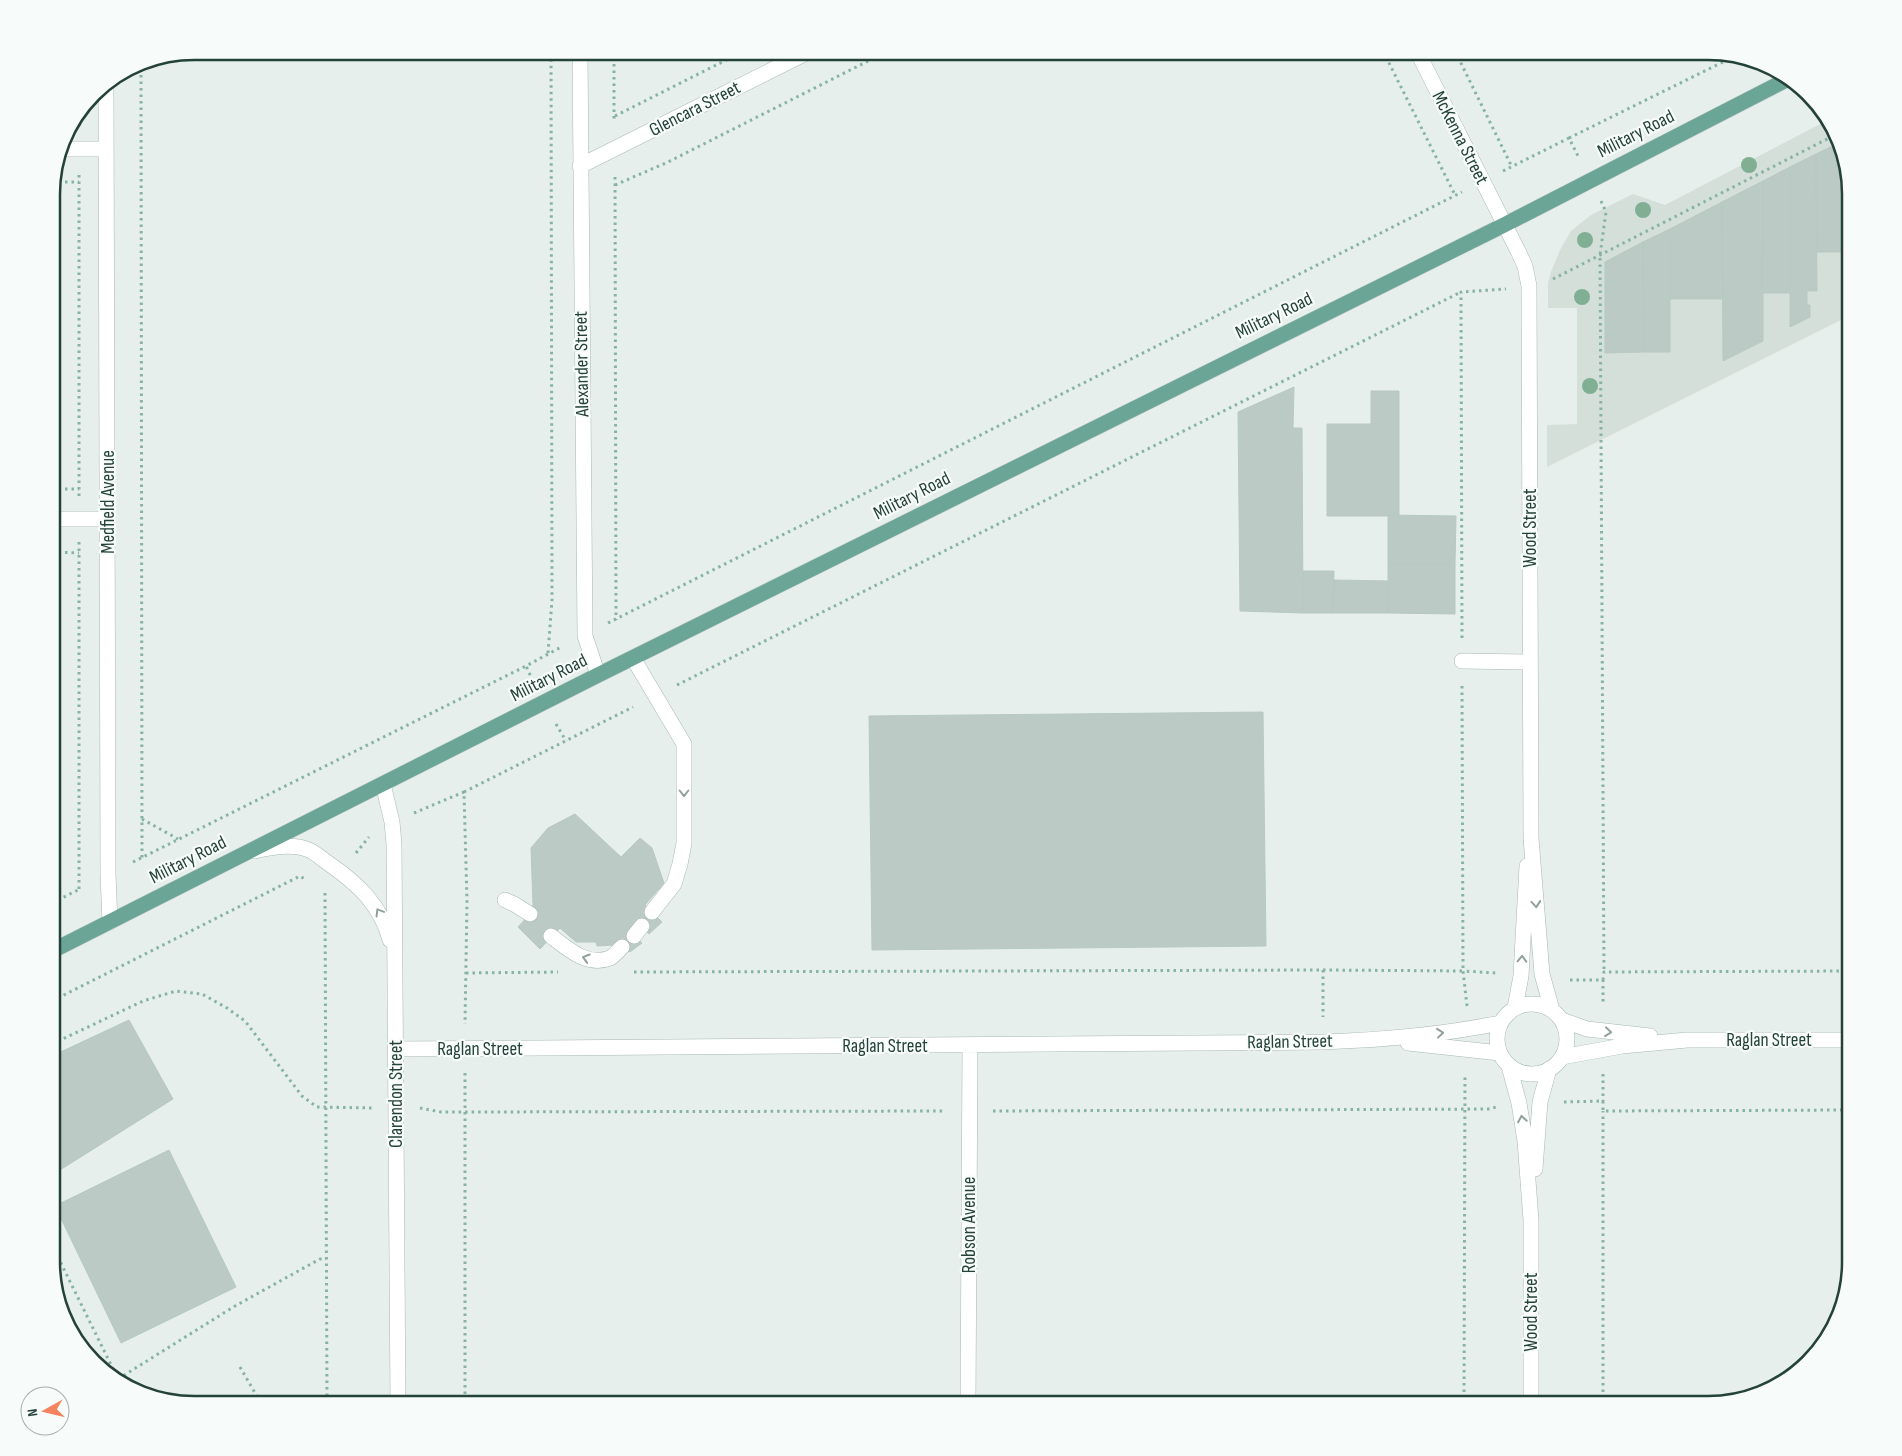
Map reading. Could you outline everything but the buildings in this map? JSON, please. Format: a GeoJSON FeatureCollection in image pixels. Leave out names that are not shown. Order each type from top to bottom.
{"type":"FeatureCollection","features":[{"type":"Feature","properties":{"kind":"main road","name":"Military Road"},"geometry":{"type":"LineString","coordinates":[[60,947],[598,675],[1504,225],[1782,82]]}},
{"type":"Feature","properties":{"kind":"street","name":"Alexander Street"},"geometry":{"type":"LineString","coordinates":[[580,60],[585,636],[598,675]]}},
{"type":"Feature","properties":{"kind":"street","name":"Glencara Street"},"geometry":{"type":"LineString","coordinates":[[580,166],[792,60]]}},
{"type":"Feature","properties":{"kind":"street","name":"McKenna Street"},"geometry":{"type":"LineString","coordinates":[[1422,60],[1504,225]]}},
{"type":"Feature","properties":{"kind":"street","name":"Medfield Avenue"},"geometry":{"type":"LineString","coordinates":[[106,93],[108,874],[110,922]]}},
{"type":"Feature","properties":{"kind":"street"},"geometry":{"type":"LineString","coordinates":[[68,149],[106,149]]}},
{"type":"Feature","properties":{"kind":"street","name":"Wood Street"},"geometry":{"type":"LineString","coordinates":[[1504,225],[1525,266],[1529,286],[1531,838],[1542,974],[1557,1015]]}},
{"type":"Feature","properties":{"kind":"street"},"geometry":{"type":"LineString","coordinates":[[60,519],[108,519]]}},
{"type":"Feature","properties":{"kind":"street"},"geometry":{"type":"LineString","coordinates":[[634,658],[684,744],[684,843],[674,884],[652,912]]}},
{"type":"Feature","properties":{"kind":"street"},"geometry":{"type":"LineString","coordinates":[[1462,661],[1530,662]]}},
{"type":"Feature","properties":{"kind":"street","name":"Clarendon Street"},"geometry":{"type":"LineString","coordinates":[[383,784],[392,822],[394,844],[398,1396]]}},
{"type":"Feature","properties":{"kind":"street","name":"Wood Street"},"geometry":{"type":"LineString","coordinates":[[1515,1008],[1521,976],[1525,879],[1531,838]]}},
{"type":"Feature","properties":{"kind":"street"},"geometry":{"type":"LineString","coordinates":[[249,852],[272,847],[292,846],[309,849],[341,872],[364,891],[380,913],[395,958]]}},
{"type":"Feature","properties":{"kind":"street"},"geometry":{"type":"LineString","coordinates":[[505,900],[530,914]]}},
{"type":"Feature","properties":{"kind":"street"},"geometry":{"type":"LineString","coordinates":[[552,936],[573,954],[594,960],[611,958],[622,947]]}},
{"type":"Feature","properties":{"kind":"street"},"geometry":{"type":"LineString","coordinates":[[1524,1004],[1534,1004],[1557,1015],[1567,1038],[1562,1057],[1549,1070],[1528,1074],[1518,1071],[1509,1066],[1500,1053],[1497,1043],[1500,1023],[1515,1008],[1524,1004]]}},
{"type":"Feature","properties":{"kind":"street","name":"Raglan Street"},"geometry":{"type":"LineString","coordinates":[[1557,1015],[1587,1029],[1686,1040]]}},
{"type":"Feature","properties":{"kind":"street","name":"Raglan Street"},"geometry":{"type":"LineString","coordinates":[[396,1049],[1322,1042],[1374,1040],[1464,1030],[1500,1023]]}},
{"type":"Feature","properties":{"kind":"street","name":"Raglan Street"},"geometry":{"type":"LineString","coordinates":[[1374,1040],[1500,1053]]}},
{"type":"Feature","properties":{"kind":"street","name":"Raglan Street"},"geometry":{"type":"LineString","coordinates":[[1562,1057],[1622,1046],[1686,1040],[1842,1040]]}},
{"type":"Feature","properties":{"kind":"street","name":"Robson Avenue"},"geometry":{"type":"LineString","coordinates":[[968,1396],[970,1045]]}},
{"type":"Feature","properties":{"kind":"street","name":"Wood Street"},"geometry":{"type":"LineString","coordinates":[[1509,1066],[1520,1103],[1531,1220],[1531,1396]]}},
{"type":"Feature","properties":{"kind":"street","name":"Wood Street"},"geometry":{"type":"LineString","coordinates":[[1531,1220],[1540,1102],[1549,1070]]}},
{"type":"Feature","properties":{"kind":"path"},"geometry":{"type":"LineString","coordinates":[[548,654],[552,600],[551,60]]}},
{"type":"Feature","properties":{"kind":"path"},"geometry":{"type":"LineString","coordinates":[[614,60],[616,620]]}},
{"type":"Feature","properties":{"kind":"path"},"geometry":{"type":"LineString","coordinates":[[614,116],[726,60]]}},
{"type":"Feature","properties":{"kind":"path"},"geometry":{"type":"LineString","coordinates":[[615,185],[668,162],[870,60]]}},
{"type":"Feature","properties":{"kind":"path"},"geometry":{"type":"LineString","coordinates":[[1388,60],[1455,195]]}},
{"type":"Feature","properties":{"kind":"path"},"geometry":{"type":"LineString","coordinates":[[1459,60],[1512,167]]}},
{"type":"Feature","properties":{"kind":"path"},"geometry":{"type":"LineString","coordinates":[[60,899],[526,666],[1455,195],[1724,61]]}},
{"type":"Feature","properties":{"kind":"path"},"geometry":{"type":"LineString","coordinates":[[141,71],[142,858]]}},
{"type":"Feature","properties":{"kind":"path"},"geometry":{"type":"LineString","coordinates":[[1569,138],[1606,212],[1600,255],[1603,980]]}},
{"type":"Feature","properties":{"kind":"path"},"geometry":{"type":"LineString","coordinates":[[60,182],[79,182]]}},
{"type":"Feature","properties":{"kind":"path"},"geometry":{"type":"LineString","coordinates":[[464,792],[1461,292]]}},
{"type":"Feature","properties":{"kind":"path"},"geometry":{"type":"LineString","coordinates":[[60,489],[79,489]]}},
{"type":"Feature","properties":{"kind":"path"},"geometry":{"type":"LineString","coordinates":[[60,552],[79,553]]}},
{"type":"Feature","properties":{"kind":"path"},"geometry":{"type":"LineString","coordinates":[[526,666],[566,741]]}},
{"type":"Feature","properties":{"kind":"path"},"geometry":{"type":"LineString","coordinates":[[142,819],[178,839]]}},
{"type":"Feature","properties":{"kind":"path"},"geometry":{"type":"LineString","coordinates":[[325,893],[327,1396]]}},
{"type":"Feature","properties":{"kind":"path"},"geometry":{"type":"LineString","coordinates":[[1322,1042],[1323,970]]}},
{"type":"Feature","properties":{"kind":"path"},"geometry":{"type":"LineString","coordinates":[[632,972],[1463,971]]}},
{"type":"Feature","properties":{"kind":"path"},"geometry":{"type":"LineString","coordinates":[[1604,972],[1842,971]]}},
{"type":"Feature","properties":{"kind":"path"},"geometry":{"type":"LineString","coordinates":[[466,973],[563,972]]}},
{"type":"Feature","properties":{"kind":"path"},"geometry":{"type":"LineString","coordinates":[[60,1040],[143,1001],[176,991],[202,994],[245,1021],[302,1096],[317,1107],[325,1108],[425,1108],[441,1112],[1490,1109],[1508,1103],[1520,1103]]}},
{"type":"Feature","properties":{"kind":"path"},"geometry":{"type":"LineString","coordinates":[[1540,1102],[1603,1101],[1603,1396]]}},
{"type":"Feature","properties":{"kind":"path"},"geometry":{"type":"LineString","coordinates":[[1464,1109],[1464,1396]]}},
{"type":"Feature","properties":{"kind":"path"},"geometry":{"type":"LineString","coordinates":[[1603,1111],[1842,1110]]}},
{"type":"Feature","properties":{"kind":"path"},"geometry":{"type":"LineString","coordinates":[[124,1376],[235,1306],[320,1259],[326,1259]]}},
{"type":"Feature","properties":{"kind":"path"},"geometry":{"type":"LineString","coordinates":[[60,1262],[111,1367]]}},
{"type":"Feature","properties":{"kind":"path"},"geometry":{"type":"LineString","coordinates":[[240,1368],[257,1396]]}},
{"type":"Feature","properties":{"kind":"shaded area"},"geometry":{"type":"Polygon","coordinates":[[[1821,123],[1835,151],[1841,176],[1842,320],[1547,467],[1547,425],[1577,424],[1577,308],[1548,308],[1548,283],[1560,250],[1571,231],[1591,215],[1633,194],[1665,205],[1821,123]]]}}]}
